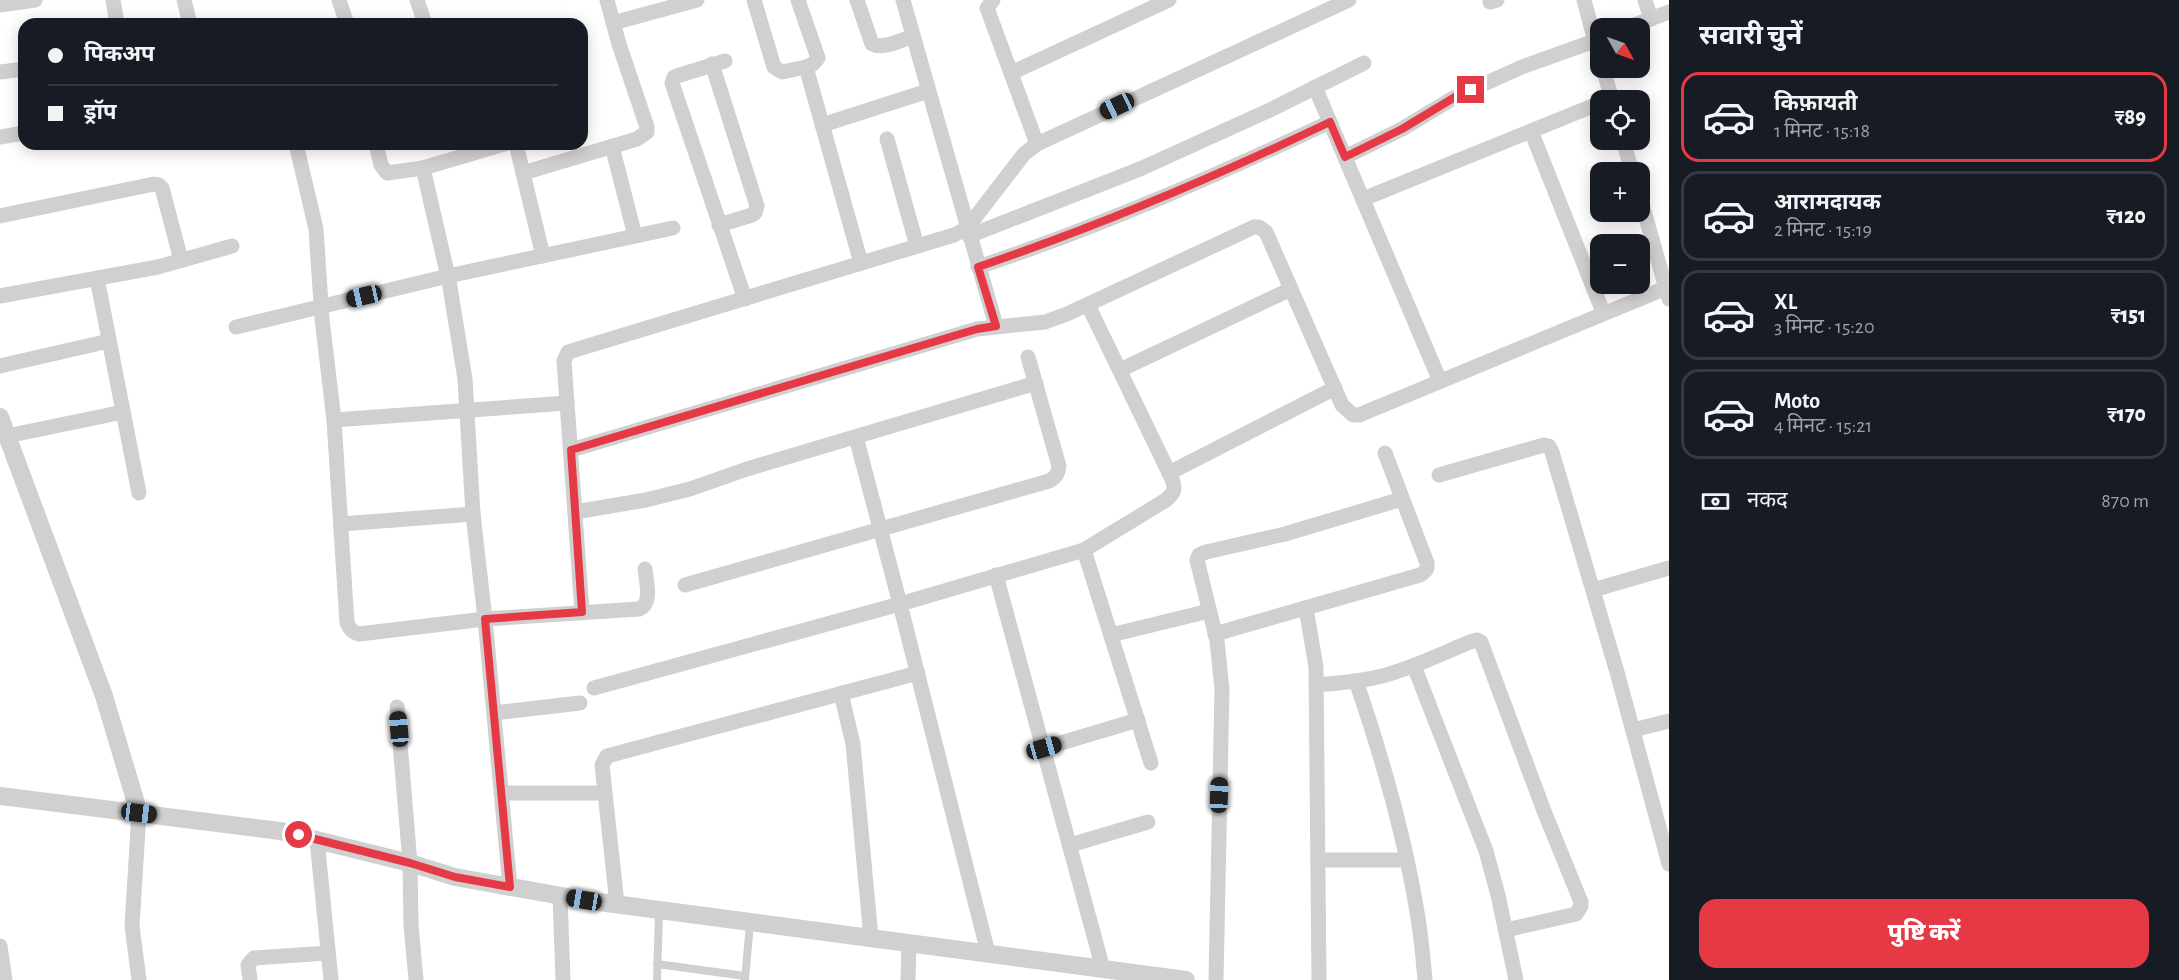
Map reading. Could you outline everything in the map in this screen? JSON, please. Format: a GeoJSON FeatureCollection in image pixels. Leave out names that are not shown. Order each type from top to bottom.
{"type":"FeatureCollection","features":[{"type":"Feature","properties":{"kind":"street"},"geometry":{"type":"LineString","coordinates":[[0,4],[35,0]]}},
{"type":"Feature","properties":{"kind":"street"},"geometry":{"type":"LineString","coordinates":[[113,0],[116,18]]}},
{"type":"Feature","properties":{"kind":"street"},"geometry":{"type":"LineString","coordinates":[[184,0],[188,18]]}},
{"type":"Feature","properties":{"kind":"street"},"geometry":{"type":"LineString","coordinates":[[339,0],[345,18]]}},
{"type":"Feature","properties":{"kind":"street"},"geometry":{"type":"LineString","coordinates":[[417,0],[423,18]]}},
{"type":"Feature","properties":{"kind":"street"},"geometry":{"type":"LineString","coordinates":[[523,173],[644,136],[647,132],[607,0]]}},
{"type":"Feature","properties":{"kind":"street"},"geometry":{"type":"LineString","coordinates":[[613,23],[697,0]]}},
{"type":"Feature","properties":{"kind":"street"},"geometry":{"type":"LineString","coordinates":[[754,0],[774,67],[782,72],[806,67],[818,58],[798,0]]}},
{"type":"Feature","properties":{"kind":"street"},"geometry":{"type":"LineString","coordinates":[[857,0],[872,44],[882,46],[913,36]]}},
{"type":"Feature","properties":{"kind":"street"},"geometry":{"type":"LineString","coordinates":[[903,0],[996,326]]}},
{"type":"Feature","properties":{"kind":"street"},"geometry":{"type":"LineString","coordinates":[[993,0],[987,8],[1036,144]]}},
{"type":"Feature","properties":{"kind":"street"},"geometry":{"type":"LineString","coordinates":[[1011,73],[1169,0]]}},
{"type":"Feature","properties":{"kind":"street"},"geometry":{"type":"LineString","coordinates":[[968,232],[1024,154],[1036,144],[1349,0]]}},
{"type":"Feature","properties":{"kind":"street"},"geometry":{"type":"LineString","coordinates":[[1584,0],[1590,18]]}},
{"type":"Feature","properties":{"kind":"street"},"geometry":{"type":"LineString","coordinates":[[1645,0],[1651,19],[1669,12]]}},
{"type":"Feature","properties":{"kind":"street"},"geometry":{"type":"LineString","coordinates":[[1345,157],[1402,129],[1455,97],[1522,67],[1590,43]]}},
{"type":"Feature","properties":{"kind":"street"},"geometry":{"type":"LineString","coordinates":[[719,225],[752,215],[757,206],[719,63],[677,75],[672,83],[719,225],[745,299]]}},
{"type":"Feature","properties":{"kind":"street"},"geometry":{"type":"LineString","coordinates":[[582,612],[564,361],[568,352],[968,232],[1140,169],[1364,63]]}},
{"type":"Feature","properties":{"kind":"street"},"geometry":{"type":"LineString","coordinates":[[806,67],[861,263]]}},
{"type":"Feature","properties":{"kind":"street"},"geometry":{"type":"LineString","coordinates":[[0,72],[18,70]]}},
{"type":"Feature","properties":{"kind":"street"},"geometry":{"type":"LineString","coordinates":[[1315,87],[1440,381]]}},
{"type":"Feature","properties":{"kind":"street"},"geometry":{"type":"LineString","coordinates":[[822,125],[928,91]]}},
{"type":"Feature","properties":{"kind":"street"},"geometry":{"type":"LineString","coordinates":[[1363,199],[1590,108]]}},
{"type":"Feature","properties":{"kind":"street"},"geometry":{"type":"LineString","coordinates":[[978,267],[1051,243],[1162,199],[1330,122]]}},
{"type":"Feature","properties":{"kind":"street"},"geometry":{"type":"LineString","coordinates":[[1531,131],[1603,312]]}},
{"type":"Feature","properties":{"kind":"street"},"geometry":{"type":"LineString","coordinates":[[0,137],[18,134]]}},
{"type":"Feature","properties":{"kind":"street"},"geometry":{"type":"LineString","coordinates":[[887,139],[917,246]]}},
{"type":"Feature","properties":{"kind":"street"},"geometry":{"type":"LineString","coordinates":[[612,146],[635,236]]}},
{"type":"Feature","properties":{"kind":"street"},"geometry":{"type":"LineString","coordinates":[[297,150],[316,229],[321,306],[334,420],[347,623],[353,632],[359,634],[485,619],[644,607],[647,602],[645,568]]}},
{"type":"Feature","properties":{"kind":"street"},"geometry":{"type":"LineString","coordinates":[[377,150],[381,165],[387,173],[423,168],[484,150]]}},
{"type":"Feature","properties":{"kind":"street"},"geometry":{"type":"LineString","coordinates":[[517,150],[543,256]]}},
{"type":"Feature","properties":{"kind":"street"},"geometry":{"type":"LineString","coordinates":[[423,168],[448,276],[465,379],[473,513],[510,887]]}},
{"type":"Feature","properties":{"kind":"street"},"geometry":{"type":"LineString","coordinates":[[0,216],[159,184],[181,260]]}},
{"type":"Feature","properties":{"kind":"street"},"geometry":{"type":"LineString","coordinates":[[571,450],[977,329],[1045,322],[1254,227],[1259,227],[1266,232],[1335,388],[1348,412],[1359,415],[1603,312],[1667,294],[1647,222]]}},
{"type":"Feature","properties":{"kind":"street"},"geometry":{"type":"LineString","coordinates":[[236,327],[448,276],[673,228]]}},
{"type":"Feature","properties":{"kind":"street"},"geometry":{"type":"LineString","coordinates":[[0,296],[158,267],[232,246]]}},
{"type":"Feature","properties":{"kind":"street"},"geometry":{"type":"LineString","coordinates":[[97,278],[139,493]]}},
{"type":"Feature","properties":{"kind":"street"},"geometry":{"type":"LineString","coordinates":[[1120,370],[1291,289]]}},
{"type":"Feature","properties":{"kind":"street"},"geometry":{"type":"LineString","coordinates":[[594,688],[900,604],[1084,550],[1166,500],[1174,493],[1175,486],[1088,304]]}},
{"type":"Feature","properties":{"kind":"street"},"geometry":{"type":"LineString","coordinates":[[0,366],[109,341]]}},
{"type":"Feature","properties":{"kind":"street"},"geometry":{"type":"LineString","coordinates":[[686,585],[1055,478],[1059,466],[1028,357]]}},
{"type":"Feature","properties":{"kind":"street"},"geometry":{"type":"LineString","coordinates":[[575,512],[646,500],[690,489],[1036,383]]}},
{"type":"Feature","properties":{"kind":"street"},"geometry":{"type":"LineString","coordinates":[[1169,472],[1335,388]]}},
{"type":"Feature","properties":{"kind":"street"},"geometry":{"type":"LineString","coordinates":[[334,420],[567,403]]}},
{"type":"Feature","properties":{"kind":"street"},"geometry":{"type":"LineString","coordinates":[[7,436],[123,412]]}},
{"type":"Feature","properties":{"kind":"street"},"geometry":{"type":"LineString","coordinates":[[0,417],[104,696],[139,813],[132,926],[139,980]]}},
{"type":"Feature","properties":{"kind":"street"},"geometry":{"type":"LineString","coordinates":[[856,437],[988,953]]}},
{"type":"Feature","properties":{"kind":"street"},"geometry":{"type":"LineString","coordinates":[[1438,475],[1544,445],[1548,446],[1552,452],[1633,730],[1669,864]]}},
{"type":"Feature","properties":{"kind":"street"},"geometry":{"type":"LineString","coordinates":[[1215,634],[1426,572],[1427,563],[1385,453]]}},
{"type":"Feature","properties":{"kind":"street"},"geometry":{"type":"LineString","coordinates":[[1216,980],[1222,690],[1215,634],[1197,566],[1199,555],[1285,534],[1402,499]]}},
{"type":"Feature","properties":{"kind":"street"},"geometry":{"type":"LineString","coordinates":[[340,524],[473,513]]}},
{"type":"Feature","properties":{"kind":"street"},"geometry":{"type":"LineString","coordinates":[[1084,550],[1151,763]]}},
{"type":"Feature","properties":{"kind":"street"},"geometry":{"type":"LineString","coordinates":[[1593,590],[1669,568]]}},
{"type":"Feature","properties":{"kind":"street"},"geometry":{"type":"LineString","coordinates":[[996,575],[1103,969]]}},
{"type":"Feature","properties":{"kind":"street"},"geometry":{"type":"LineString","coordinates":[[1306,608],[1314,650],[1316,685],[1319,980]]}},
{"type":"Feature","properties":{"kind":"street"},"geometry":{"type":"LineString","coordinates":[[1111,635],[1209,611]]}},
{"type":"Feature","properties":{"kind":"street"},"geometry":{"type":"LineString","coordinates":[[1316,685],[1382,676],[1414,666],[1470,642],[1477,640],[1481,642],[1544,811],[1581,902],[1580,911],[1576,914],[1506,930]]}},
{"type":"Feature","properties":{"kind":"street"},"geometry":{"type":"LineString","coordinates":[[1414,666],[1486,851],[1516,980]]}},
{"type":"Feature","properties":{"kind":"street"},"geometry":{"type":"LineString","coordinates":[[617,904],[602,765],[607,756],[918,673]]}},
{"type":"Feature","properties":{"kind":"street"},"geometry":{"type":"LineString","coordinates":[[1356,681],[1379,748],[1407,860],[1417,912],[1425,980]]}},
{"type":"Feature","properties":{"kind":"street"},"geometry":{"type":"LineString","coordinates":[[841,693],[853,744],[872,938]]}},
{"type":"Feature","properties":{"kind":"street"},"geometry":{"type":"LineString","coordinates":[[494,713],[580,703]]}},
{"type":"Feature","properties":{"kind":"street"},"geometry":{"type":"LineString","coordinates":[[397,707],[410,863],[411,925],[416,980]]}},
{"type":"Feature","properties":{"kind":"street"},"geometry":{"type":"LineString","coordinates":[[1044,748],[1138,720]]}},
{"type":"Feature","properties":{"kind":"street"},"geometry":{"type":"LineString","coordinates":[[1633,730],[1669,721]]}},
{"type":"Feature","properties":{"kind":"street"},"geometry":{"type":"LineString","coordinates":[[501,792],[605,794]]}},
{"type":"Feature","properties":{"kind":"street"},"geometry":{"type":"LineString","coordinates":[[0,796],[280,831],[410,863],[455,877],[560,896],[988,953],[1076,973],[1103,969],[1186,980]]}},
{"type":"Feature","properties":{"kind":"street"},"geometry":{"type":"LineString","coordinates":[[1070,844],[1148,822]]}},
{"type":"Feature","properties":{"kind":"street"},"geometry":{"type":"LineString","coordinates":[[317,840],[331,980]]}},
{"type":"Feature","properties":{"kind":"street"},"geometry":{"type":"LineString","coordinates":[[1318,860],[1407,860]]}},
{"type":"Feature","properties":{"kind":"street"},"geometry":{"type":"LineString","coordinates":[[560,896],[563,980]]}},
{"type":"Feature","properties":{"kind":"street"},"geometry":{"type":"LineString","coordinates":[[908,980],[909,943]]}},
{"type":"Feature","properties":{"kind":"street"},"geometry":{"type":"LineString","coordinates":[[0,946],[5,980]]}},
{"type":"Feature","properties":{"kind":"street"},"geometry":{"type":"LineString","coordinates":[[250,980],[248,965],[254,958],[328,953]]}},
{"type":"Feature","properties":{"kind":"lane"},"geometry":{"type":"LineString","coordinates":[[657,980],[659,911]]}},
{"type":"Feature","properties":{"kind":"lane"},"geometry":{"type":"LineString","coordinates":[[657,964],[745,978],[750,922]]}},
{"type":"Feature","properties":{"kind":"route"},"geometry":{"type":"LineString","coordinates":[[299,835],[410,863],[455,877],[510,887],[485,619],[582,612],[571,450],[977,329],[996,326],[978,267],[1051,243],[1162,199],[1330,122],[1345,157],[1402,129],[1471,90]]}}]}
